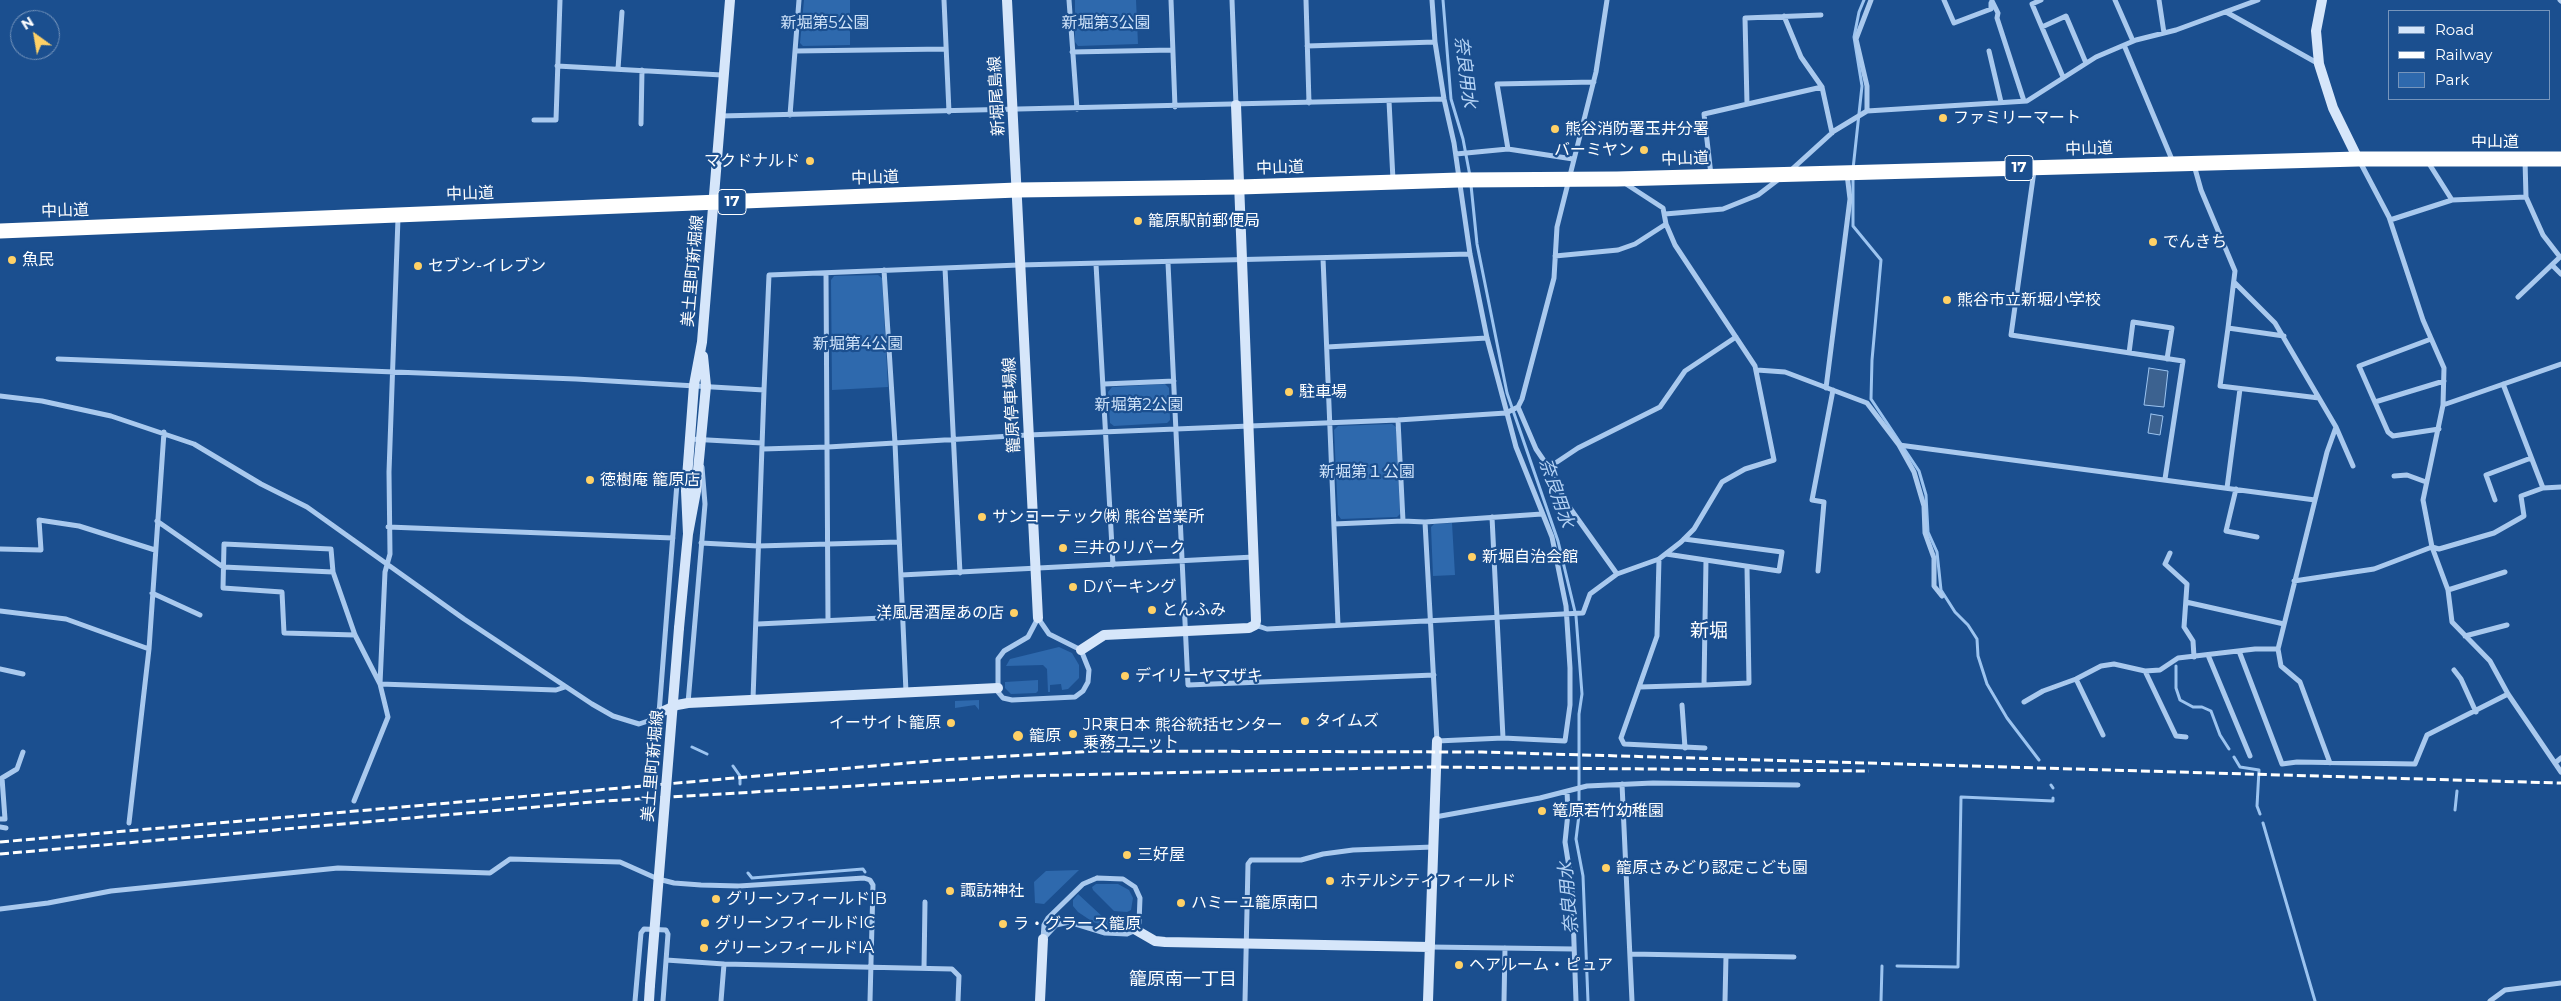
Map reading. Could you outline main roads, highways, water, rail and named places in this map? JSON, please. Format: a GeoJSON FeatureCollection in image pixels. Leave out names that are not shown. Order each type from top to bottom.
{"type":"FeatureCollection","features":[{"type":"Feature","properties":{"kind":"highway","name":"中山道"},"geometry":{"type":"LineString","coordinates":[[0,231],[1017,190],[1240,187],[1467,180],[1617,179],[2358,158],[2561,159]]}},
{"type":"Feature","properties":{"kind":"waterway","name":"奈良用水"},"geometry":{"type":"LineString","coordinates":[[1443,0],[1451,99],[1463,139],[1470,176]]}},
{"type":"Feature","properties":{"kind":"waterway"},"geometry":{"type":"LineString","coordinates":[[1853,169],[1862,86],[1854,37],[1859,12],[1864,0]]}},
{"type":"Feature","properties":{"kind":"waterway"},"geometry":{"type":"LineString","coordinates":[[1853,178],[1853,226],[1881,260],[1872,360],[1871,399],[1919,471],[1926,495],[1928,532],[1937,552],[1941,590],[1955,612],[1968,625],[1977,639],[1978,656],[1987,684],[2007,718],[2039,760]]}},
{"type":"Feature","properties":{"kind":"waterway","name":"奈良用水"},"geometry":{"type":"LineString","coordinates":[[1471,185],[1477,244],[1507,393],[1558,541],[1576,616],[1582,694],[1579,714],[1579,815],[1576,839],[1583,876],[1588,1001]]}},
{"type":"Feature","properties":{"kind":"waterway"},"geometry":{"type":"LineString","coordinates":[[2176,666],[2176,688],[2180,700],[2193,707],[2202,707],[2211,711],[2220,735],[2229,749]]}},
{"type":"Feature","properties":{"kind":"waterway"},"geometry":{"type":"LineString","coordinates":[[692,747],[707,754]]}},
{"type":"Feature","properties":{"kind":"waterway"},"geometry":{"type":"LineString","coordinates":[[2234,757],[2240,767],[2259,770],[2257,806],[2260,814]]}},
{"type":"Feature","properties":{"kind":"waterway"},"geometry":{"type":"LineString","coordinates":[[733,766],[740,776],[740,784]]}},
{"type":"Feature","properties":{"kind":"waterway"},"geometry":{"type":"LineString","coordinates":[[2455,810],[2457,791]]}},
{"type":"Feature","properties":{"kind":"waterway"},"geometry":{"type":"LineString","coordinates":[[1897,966],[1958,967],[1961,797],[2053,801],[2053,798]]}},
{"type":"Feature","properties":{"kind":"waterway"},"geometry":{"type":"LineString","coordinates":[[2263,823],[2315,1001]]}},
{"type":"Feature","properties":{"kind":"waterway"},"geometry":{"type":"LineString","coordinates":[[748,873],[752,878],[863,869],[865,872]]}},
{"type":"Feature","properties":{"kind":"waterway"},"geometry":{"type":"LineString","coordinates":[[1881,1001],[1882,966]]}},
{"type":"Feature","properties":{"kind":"railway"},"geometry":{"type":"LineString","coordinates":[[0,842],[942,760],[1095,751],[1482,752],[2561,783]]}},
{"type":"Feature","properties":{"kind":"railway"},"geometry":{"type":"LineString","coordinates":[[0,854],[604,801],[1020,776],[1430,767],[1869,771]]}},
{"type":"Feature","properties":{"kind":"place","name":"ファミリーマート"},"geometry":{"type":"Point","coordinates":[1943,118]}},
{"type":"Feature","properties":{"kind":"place","name":"熊谷消防署玉井分署"},"geometry":{"type":"Point","coordinates":[1555,129]}},
{"type":"Feature","properties":{"kind":"place","name":"バーミヤン"},"geometry":{"type":"Point","coordinates":[1644,150]}},
{"type":"Feature","properties":{"kind":"place","name":"マクドナルド"},"geometry":{"type":"Point","coordinates":[810,161]}},
{"type":"Feature","properties":{"kind":"place","name":"籠原駅前郵便局"},"geometry":{"type":"Point","coordinates":[1138,221]}},
{"type":"Feature","properties":{"kind":"place","name":"でんきち"},"geometry":{"type":"Point","coordinates":[2153,242]}},
{"type":"Feature","properties":{"kind":"place","name":"魚民"},"geometry":{"type":"Point","coordinates":[12,260]}},
{"type":"Feature","properties":{"kind":"place","name":"セブン-イレブン"},"geometry":{"type":"Point","coordinates":[418,266]}},
{"type":"Feature","properties":{"kind":"place","name":"熊谷市立新堀小学校"},"geometry":{"type":"Point","coordinates":[1947,300]}},
{"type":"Feature","properties":{"kind":"place","name":"駐車場"},"geometry":{"type":"Point","coordinates":[1289,392]}},
{"type":"Feature","properties":{"kind":"place","name":"徳樹庵 籠原店"},"geometry":{"type":"Point","coordinates":[590,480]}},
{"type":"Feature","properties":{"kind":"place","name":"サンコーテック㈱ 熊谷営業所"},"geometry":{"type":"Point","coordinates":[982,517]}},
{"type":"Feature","properties":{"kind":"place","name":"三井のリパーク"},"geometry":{"type":"Point","coordinates":[1063,548]}},
{"type":"Feature","properties":{"kind":"place","name":"新堀自治会館"},"geometry":{"type":"Point","coordinates":[1472,557]}},
{"type":"Feature","properties":{"kind":"place","name":"Dパーキング"},"geometry":{"type":"Point","coordinates":[1073,587]}},
{"type":"Feature","properties":{"kind":"place","name":"とんふみ"},"geometry":{"type":"Point","coordinates":[1152,610]}},
{"type":"Feature","properties":{"kind":"place","name":"洋風居酒屋あの店"},"geometry":{"type":"Point","coordinates":[1014,613]}},
{"type":"Feature","properties":{"kind":"place","name":"デイリーヤマザキ"},"geometry":{"type":"Point","coordinates":[1125,676]}},
{"type":"Feature","properties":{"kind":"place","name":"タイムズ"},"geometry":{"type":"Point","coordinates":[1305,721]}},
{"type":"Feature","properties":{"kind":"place","name":"イーサイト籠原"},"geometry":{"type":"Point","coordinates":[951,723]}},
{"type":"Feature","properties":{"kind":"place","name":"JR東日本 熊谷統括センター 乗務ユニット"},"geometry":{"type":"Point","coordinates":[1073,734]}},
{"type":"Feature","properties":{"kind":"place","name":"籠原"},"geometry":{"type":"Point","coordinates":[1018,736]}},
{"type":"Feature","properties":{"kind":"place","name":"篭原若竹幼稚園"},"geometry":{"type":"Point","coordinates":[1542,811]}},
{"type":"Feature","properties":{"kind":"place","name":"三好屋"},"geometry":{"type":"Point","coordinates":[1127,855]}},
{"type":"Feature","properties":{"kind":"place","name":"籠原さみどり認定こども園"},"geometry":{"type":"Point","coordinates":[1606,868]}},
{"type":"Feature","properties":{"kind":"place","name":"ホテルシティフィールド"},"geometry":{"type":"Point","coordinates":[1330,881]}},
{"type":"Feature","properties":{"kind":"place","name":"諏訪神社"},"geometry":{"type":"Point","coordinates":[950,891]}},
{"type":"Feature","properties":{"kind":"place","name":"グリーンフィールドIB"},"geometry":{"type":"Point","coordinates":[716,899]}},
{"type":"Feature","properties":{"kind":"place","name":"ハミーユ籠原南口"},"geometry":{"type":"Point","coordinates":[1181,903]}},
{"type":"Feature","properties":{"kind":"place","name":"グリーンフィールドIC"},"geometry":{"type":"Point","coordinates":[705,923]}},
{"type":"Feature","properties":{"kind":"place","name":"ラ・グラース籠原"},"geometry":{"type":"Point","coordinates":[1003,924]}},
{"type":"Feature","properties":{"kind":"place","name":"グリーンフィールドIA"},"geometry":{"type":"Point","coordinates":[704,948]}},
{"type":"Feature","properties":{"kind":"place","name":"ヘアルーム・ピュア"},"geometry":{"type":"Point","coordinates":[1459,965]}},
{"type":"Feature","properties":{"kind":"district","name":"新堀"},"geometry":{"type":"Point","coordinates":[1709,631]}},
{"type":"Feature","properties":{"kind":"district","name":"籠原南一丁目"},"geometry":{"type":"Point","coordinates":[1183,980]}},
{"type":"Feature","properties":{"kind":"park label","name":"新堀第5公園"},"geometry":{"type":"Point","coordinates":[825,23]}},
{"type":"Feature","properties":{"kind":"park label","name":"新堀第3公園"},"geometry":{"type":"Point","coordinates":[1106,23]}},
{"type":"Feature","properties":{"kind":"park label","name":"新堀第4公園"},"geometry":{"type":"Point","coordinates":[858,344]}},
{"type":"Feature","properties":{"kind":"park label","name":"新堀第2公園"},"geometry":{"type":"Point","coordinates":[1139,405]}},
{"type":"Feature","properties":{"kind":"park label","name":"新堀第１公園"},"geometry":{"type":"Point","coordinates":[1367,472]}}]}
